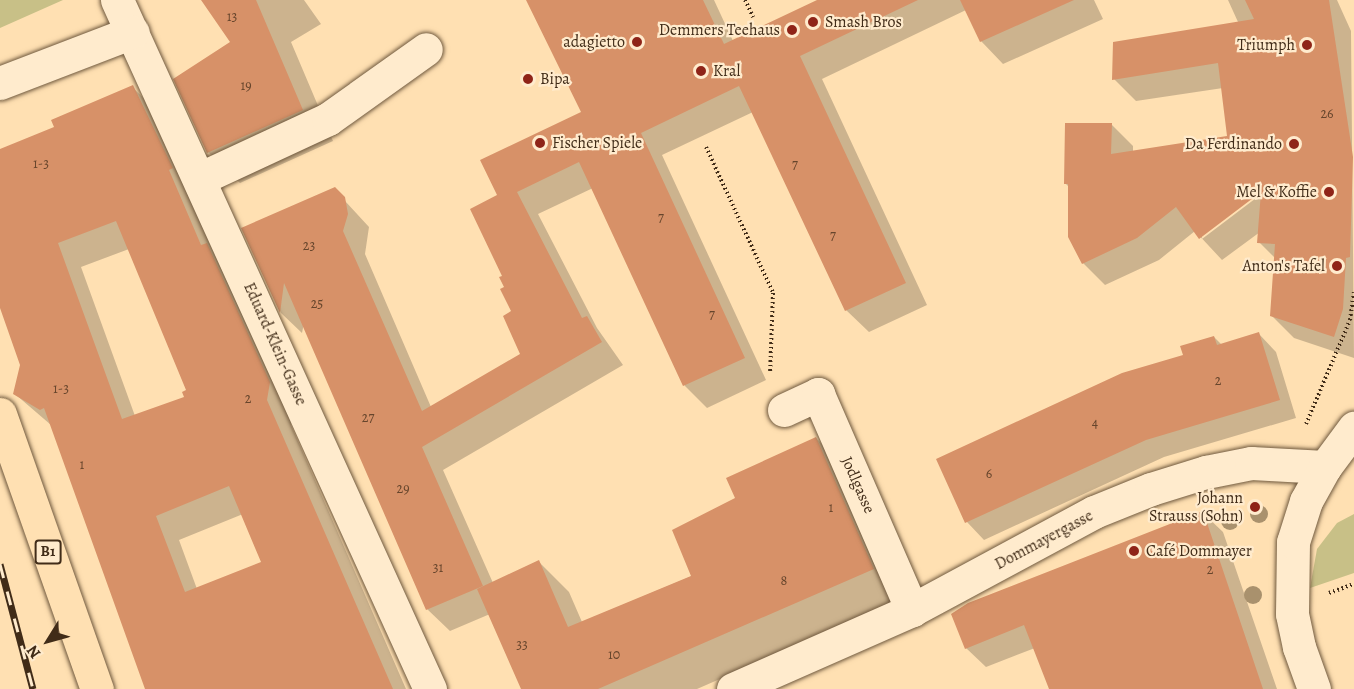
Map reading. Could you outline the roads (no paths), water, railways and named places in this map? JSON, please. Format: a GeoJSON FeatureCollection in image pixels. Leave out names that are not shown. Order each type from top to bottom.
{"type":"FeatureCollection","features":[{"type":"Feature","properties":{"kind":"main road","name":"B1"},"geometry":{"type":"LineString","coordinates":[[0,414],[97,689]]}},
{"type":"Feature","properties":{"kind":"street","name":"Eduard-Klein-Gasse"},"geometry":{"type":"LineString","coordinates":[[117,0],[201,178],[430,689]]}},
{"type":"Feature","properties":{"kind":"street"},"geometry":{"type":"LineString","coordinates":[[0,83],[133,32]]}},
{"type":"Feature","properties":{"kind":"street"},"geometry":{"type":"LineString","coordinates":[[201,178],[328,119],[426,49]]}},
{"type":"Feature","properties":{"kind":"street","name":"Jodlgasse"},"geometry":{"type":"LineString","coordinates":[[784,410],[818,394],[912,610]]}},
{"type":"Feature","properties":{"kind":"street"},"geometry":{"type":"LineString","coordinates":[[1314,689],[1299,647],[1292,614],[1291,558],[1298,521],[1324,467],[1354,428]]}},
{"type":"Feature","properties":{"kind":"street","name":"Dommayergasse"},"geometry":{"type":"LineString","coordinates":[[733,689],[912,610],[1094,512],[1132,497],[1206,472],[1251,463],[1286,462],[1324,467]]}},
{"type":"Feature","properties":{"kind":"railway"},"geometry":{"type":"LineString","coordinates":[[0,564],[33,689]]}},
{"type":"Feature","properties":{"kind":"place","name":"Smash Bros"},"geometry":{"type":"Point","coordinates":[813,22]}},
{"type":"Feature","properties":{"kind":"place","name":"Demmers Teehaus"},"geometry":{"type":"Point","coordinates":[792,30]}},
{"type":"Feature","properties":{"kind":"place","name":"adagietto"},"geometry":{"type":"Point","coordinates":[637,42]}},
{"type":"Feature","properties":{"kind":"place","name":"Triumph"},"geometry":{"type":"Point","coordinates":[1307,45]}},
{"type":"Feature","properties":{"kind":"place","name":"Kral"},"geometry":{"type":"Point","coordinates":[701,71]}},
{"type":"Feature","properties":{"kind":"place","name":"Bipa"},"geometry":{"type":"Point","coordinates":[528,79]}},
{"type":"Feature","properties":{"kind":"place","name":"Fischer Spiele"},"geometry":{"type":"Point","coordinates":[540,143]}},
{"type":"Feature","properties":{"kind":"place","name":"Da Ferdinando"},"geometry":{"type":"Point","coordinates":[1294,144]}},
{"type":"Feature","properties":{"kind":"place","name":"Mel & Koffie"},"geometry":{"type":"Point","coordinates":[1329,192]}},
{"type":"Feature","properties":{"kind":"place","name":"Anton's Tafel"},"geometry":{"type":"Point","coordinates":[1337,266]}},
{"type":"Feature","properties":{"kind":"place","name":"Johann Strauss (Sohn)"},"geometry":{"type":"Point","coordinates":[1255,507]}},
{"type":"Feature","properties":{"kind":"place","name":"Café Dommayer"},"geometry":{"type":"Point","coordinates":[1134,551]}}]}
